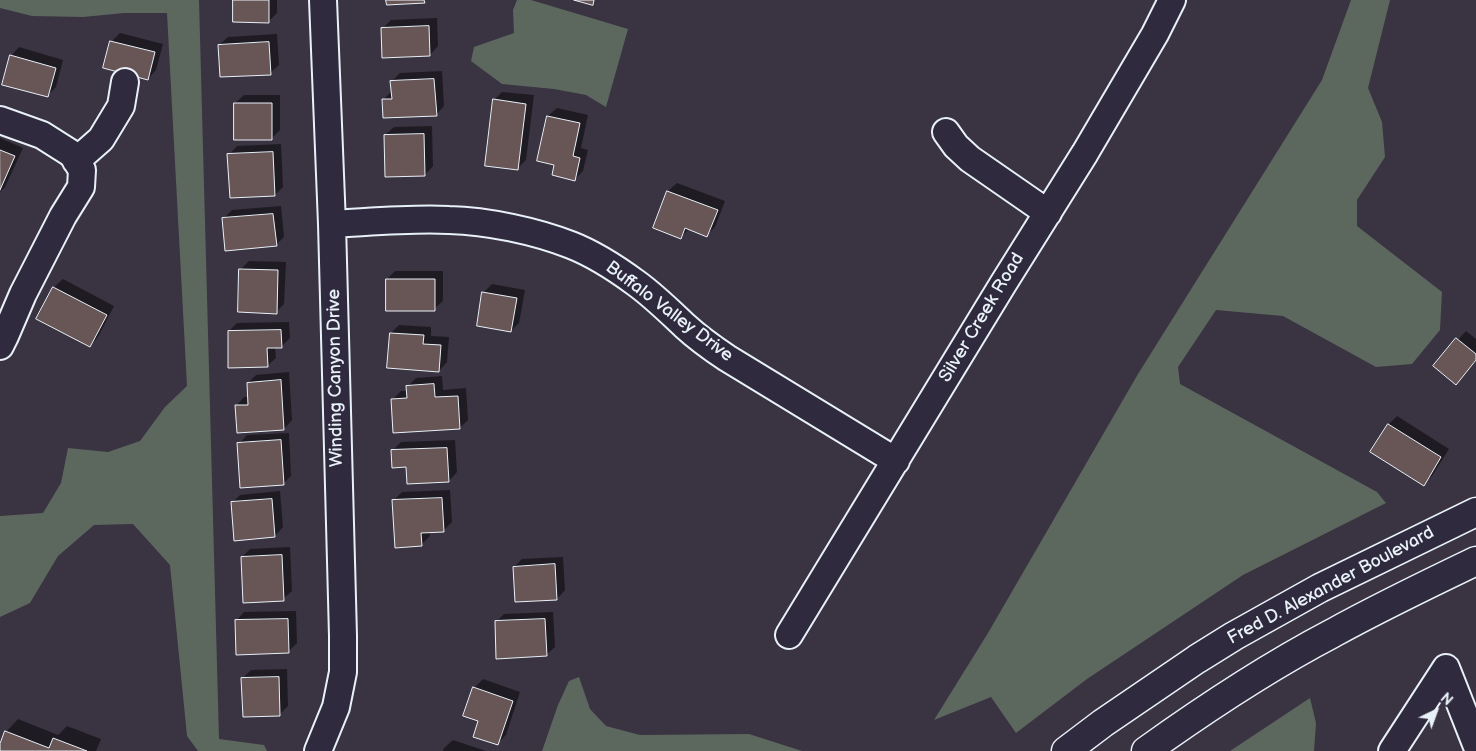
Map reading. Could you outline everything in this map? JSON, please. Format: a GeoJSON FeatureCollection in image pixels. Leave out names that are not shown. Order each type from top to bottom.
{"type":"FeatureCollection","features":[{"type":"Feature","properties":{"kind":"main road","name":"Fred D. Alexander Boulevard"},"geometry":{"type":"LineString","coordinates":[[1066,751],[1103,723],[1197,659],[1227,641],[1320,588],[1476,512]]}},
{"type":"Feature","properties":{"kind":"main road"},"geometry":{"type":"LineString","coordinates":[[1146,751],[1194,717],[1332,633],[1476,561]]}},
{"type":"Feature","properties":{"kind":"street","name":"Winding Canyon Drive"},"geometry":{"type":"LineString","coordinates":[[318,751],[336,706],[343,672],[344,636],[324,0]]}},
{"type":"Feature","properties":{"kind":"street","name":"Silver Creek Road"},"geometry":{"type":"LineString","coordinates":[[789,635],[1085,153],[1155,34],[1172,0]]}},
{"type":"Feature","properties":{"kind":"street"},"geometry":{"type":"LineString","coordinates":[[76,161],[101,139],[122,106],[125,82]]}},
{"type":"Feature","properties":{"kind":"street"},"geometry":{"type":"LineString","coordinates":[[0,120],[42,135],[72,154],[82,170],[81,187],[63,216],[22,294],[0,346]]}},
{"type":"Feature","properties":{"kind":"street"},"geometry":{"type":"LineString","coordinates":[[946,132],[956,146],[970,159],[1048,213]]}},
{"type":"Feature","properties":{"kind":"street","name":"Buffalo Valley Drive"},"geometry":{"type":"LineString","coordinates":[[332,224],[395,220],[450,220],[506,226],[541,235],[587,252],[636,283],[707,345],[896,461]]}},
{"type":"Feature","properties":{"kind":"street"},"geometry":{"type":"LineString","coordinates":[[1392,751],[1446,668],[1476,744]]}},
{"type":"Feature","properties":{"kind":"shaded area"},"geometry":{"type":"Polygon","coordinates":[[[0,0],[199,0],[219,739],[264,745],[267,751],[198,751],[187,736],[170,565],[133,524],[94,525],[58,556],[30,603],[0,617],[0,516],[43,513],[61,483],[68,448],[108,452],[140,441],[165,407],[187,386],[167,13],[124,13],[83,17],[32,16],[0,8],[0,0]]]}},
{"type":"Feature","properties":{"kind":"shaded area"},"geometry":{"type":"Polygon","coordinates":[[[517,0],[531,0],[628,29],[606,107],[586,95],[554,89],[502,84],[471,61],[474,47],[514,33],[513,10],[517,0]]]}},
{"type":"Feature","properties":{"kind":"shaded area"},"geometry":{"type":"Polygon","coordinates":[[[1351,0],[1390,0],[1368,88],[1382,122],[1385,157],[1357,200],[1357,226],[1442,292],[1440,330],[1412,364],[1376,367],[1283,316],[1216,310],[1178,367],[1180,384],[1377,492],[1386,503],[1243,575],[1087,679],[1016,733],[991,697],[934,720],[988,633],[1138,374],[1322,80],[1351,0]]]}},
{"type":"Feature","properties":{"kind":"shaded area"},"geometry":{"type":"Polygon","coordinates":[[[579,677],[590,709],[606,726],[640,735],[749,734],[802,751],[542,751],[558,705],[569,681],[579,677]]]}},
{"type":"Feature","properties":{"kind":"shaded area"},"geometry":{"type":"Polygon","coordinates":[[[1310,698],[1316,723],[1314,751],[1230,751],[1310,698]]]}},
{"type":"Feature","properties":{"kind":"building"},"geometry":{"type":"Polygon","coordinates":[[[233,0],[269,0],[269,23],[233,22],[233,0]]]}},
{"type":"Feature","properties":{"kind":"building"},"geometry":{"type":"Polygon","coordinates":[[[386,0],[424,0],[425,3],[387,5],[386,0]]]}},
{"type":"Feature","properties":{"kind":"building"},"geometry":{"type":"Polygon","coordinates":[[[574,0],[594,0],[593,5],[574,0]]]}},
{"type":"Feature","properties":{"kind":"building"},"geometry":{"type":"Polygon","coordinates":[[[429,26],[430,56],[382,58],[381,28],[429,26]]]}},
{"type":"Feature","properties":{"kind":"building"},"geometry":{"type":"Polygon","coordinates":[[[110,41],[155,52],[148,80],[103,68],[110,41]]]}},
{"type":"Feature","properties":{"kind":"building"},"geometry":{"type":"Polygon","coordinates":[[[269,42],[271,75],[220,77],[218,45],[269,42]]]}},
{"type":"Feature","properties":{"kind":"building"},"geometry":{"type":"Polygon","coordinates":[[[10,55],[56,68],[48,97],[2,85],[10,55]]]}},
{"type":"Feature","properties":{"kind":"building"},"geometry":{"type":"Polygon","coordinates":[[[434,79],[437,116],[383,118],[382,99],[392,99],[390,81],[434,79]]]}},
{"type":"Feature","properties":{"kind":"building"},"geometry":{"type":"Polygon","coordinates":[[[493,99],[526,104],[518,170],[485,166],[493,99]]]}},
{"type":"Feature","properties":{"kind":"building"},"geometry":{"type":"Polygon","coordinates":[[[234,103],[272,103],[272,140],[234,140],[234,103]]]}},
{"type":"Feature","properties":{"kind":"building"},"geometry":{"type":"Polygon","coordinates":[[[547,116],[580,123],[573,156],[580,158],[575,181],[552,175],[554,165],[537,161],[547,116]]]}},
{"type":"Feature","properties":{"kind":"building"},"geometry":{"type":"Polygon","coordinates":[[[424,134],[425,176],[385,177],[384,135],[424,134]]]}},
{"type":"Feature","properties":{"kind":"building"},"geometry":{"type":"Polygon","coordinates":[[[0,150],[15,156],[0,190],[0,150]]]}},
{"type":"Feature","properties":{"kind":"building"},"geometry":{"type":"Polygon","coordinates":[[[273,152],[275,196],[230,198],[227,154],[273,152]]]}},
{"type":"Feature","properties":{"kind":"building"},"geometry":{"type":"Polygon","coordinates":[[[667,191],[718,210],[707,237],[685,228],[681,239],[653,228],[667,191]]]}},
{"type":"Feature","properties":{"kind":"building"},"geometry":{"type":"Polygon","coordinates":[[[273,214],[277,246],[225,251],[222,218],[273,214]]]}},
{"type":"Feature","properties":{"kind":"building"},"geometry":{"type":"Polygon","coordinates":[[[239,269],[278,270],[277,314],[238,312],[239,269]]]}},
{"type":"Feature","properties":{"kind":"building"},"geometry":{"type":"Polygon","coordinates":[[[386,279],[435,279],[435,311],[386,311],[386,279]]]}},
{"type":"Feature","properties":{"kind":"building"},"geometry":{"type":"Polygon","coordinates":[[[53,287],[107,315],[90,347],[36,319],[53,287]]]}},
{"type":"Feature","properties":{"kind":"building"},"geometry":{"type":"Polygon","coordinates":[[[482,292],[517,298],[511,332],[477,326],[482,292]]]}},
{"type":"Feature","properties":{"kind":"building"},"geometry":{"type":"Polygon","coordinates":[[[281,330],[282,348],[267,348],[268,367],[228,368],[228,331],[281,330]]]}},
{"type":"Feature","properties":{"kind":"building"},"geometry":{"type":"Polygon","coordinates":[[[390,333],[424,335],[423,344],[441,345],[439,372],[387,368],[390,333]]]}},
{"type":"Feature","properties":{"kind":"building"},"geometry":{"type":"Polygon","coordinates":[[[1456,338],[1476,354],[1476,360],[1456,385],[1433,366],[1456,338]]]}},
{"type":"Feature","properties":{"kind":"building"},"geometry":{"type":"Polygon","coordinates":[[[281,380],[284,430],[237,433],[235,405],[248,405],[247,383],[281,380]]]}},
{"type":"Feature","properties":{"kind":"building"},"geometry":{"type":"Polygon","coordinates":[[[434,384],[435,397],[458,396],[460,429],[393,433],[391,399],[407,398],[406,386],[434,384]]]}},
{"type":"Feature","properties":{"kind":"building"},"geometry":{"type":"Polygon","coordinates":[[[1388,424],[1441,457],[1424,486],[1370,452],[1388,424]]]}},
{"type":"Feature","properties":{"kind":"building"},"geometry":{"type":"Polygon","coordinates":[[[281,440],[284,485],[240,488],[237,443],[281,440]]]}},
{"type":"Feature","properties":{"kind":"building"},"geometry":{"type":"Polygon","coordinates":[[[447,448],[449,482],[407,484],[406,467],[392,468],[391,450],[447,448]]]}},
{"type":"Feature","properties":{"kind":"building"},"geometry":{"type":"Polygon","coordinates":[[[442,498],[444,532],[421,533],[422,546],[395,548],[392,500],[442,498]]]}},
{"type":"Feature","properties":{"kind":"building"},"geometry":{"type":"Polygon","coordinates":[[[272,499],[275,537],[234,541],[231,502],[272,499]]]}},
{"type":"Feature","properties":{"kind":"building"},"geometry":{"type":"Polygon","coordinates":[[[282,555],[284,601],[243,603],[241,557],[282,555]]]}},
{"type":"Feature","properties":{"kind":"building"},"geometry":{"type":"Polygon","coordinates":[[[555,564],[557,600],[515,602],[513,567],[555,564]]]}},
{"type":"Feature","properties":{"kind":"building"},"geometry":{"type":"Polygon","coordinates":[[[288,619],[289,653],[236,655],[235,620],[288,619]]]}},
{"type":"Feature","properties":{"kind":"building"},"geometry":{"type":"Polygon","coordinates":[[[545,619],[547,656],[496,659],[495,621],[545,619]]]}},
{"type":"Feature","properties":{"kind":"building"},"geometry":{"type":"Polygon","coordinates":[[[279,677],[280,716],[243,717],[241,678],[279,677]]]}},
{"type":"Feature","properties":{"kind":"building"},"geometry":{"type":"Polygon","coordinates":[[[473,687],[513,701],[498,745],[473,737],[478,721],[463,716],[473,687]]]}},
{"type":"Feature","properties":{"kind":"building"},"geometry":{"type":"Polygon","coordinates":[[[5,731],[49,748],[53,738],[87,751],[0,751],[0,744],[5,731]]]}}]}
